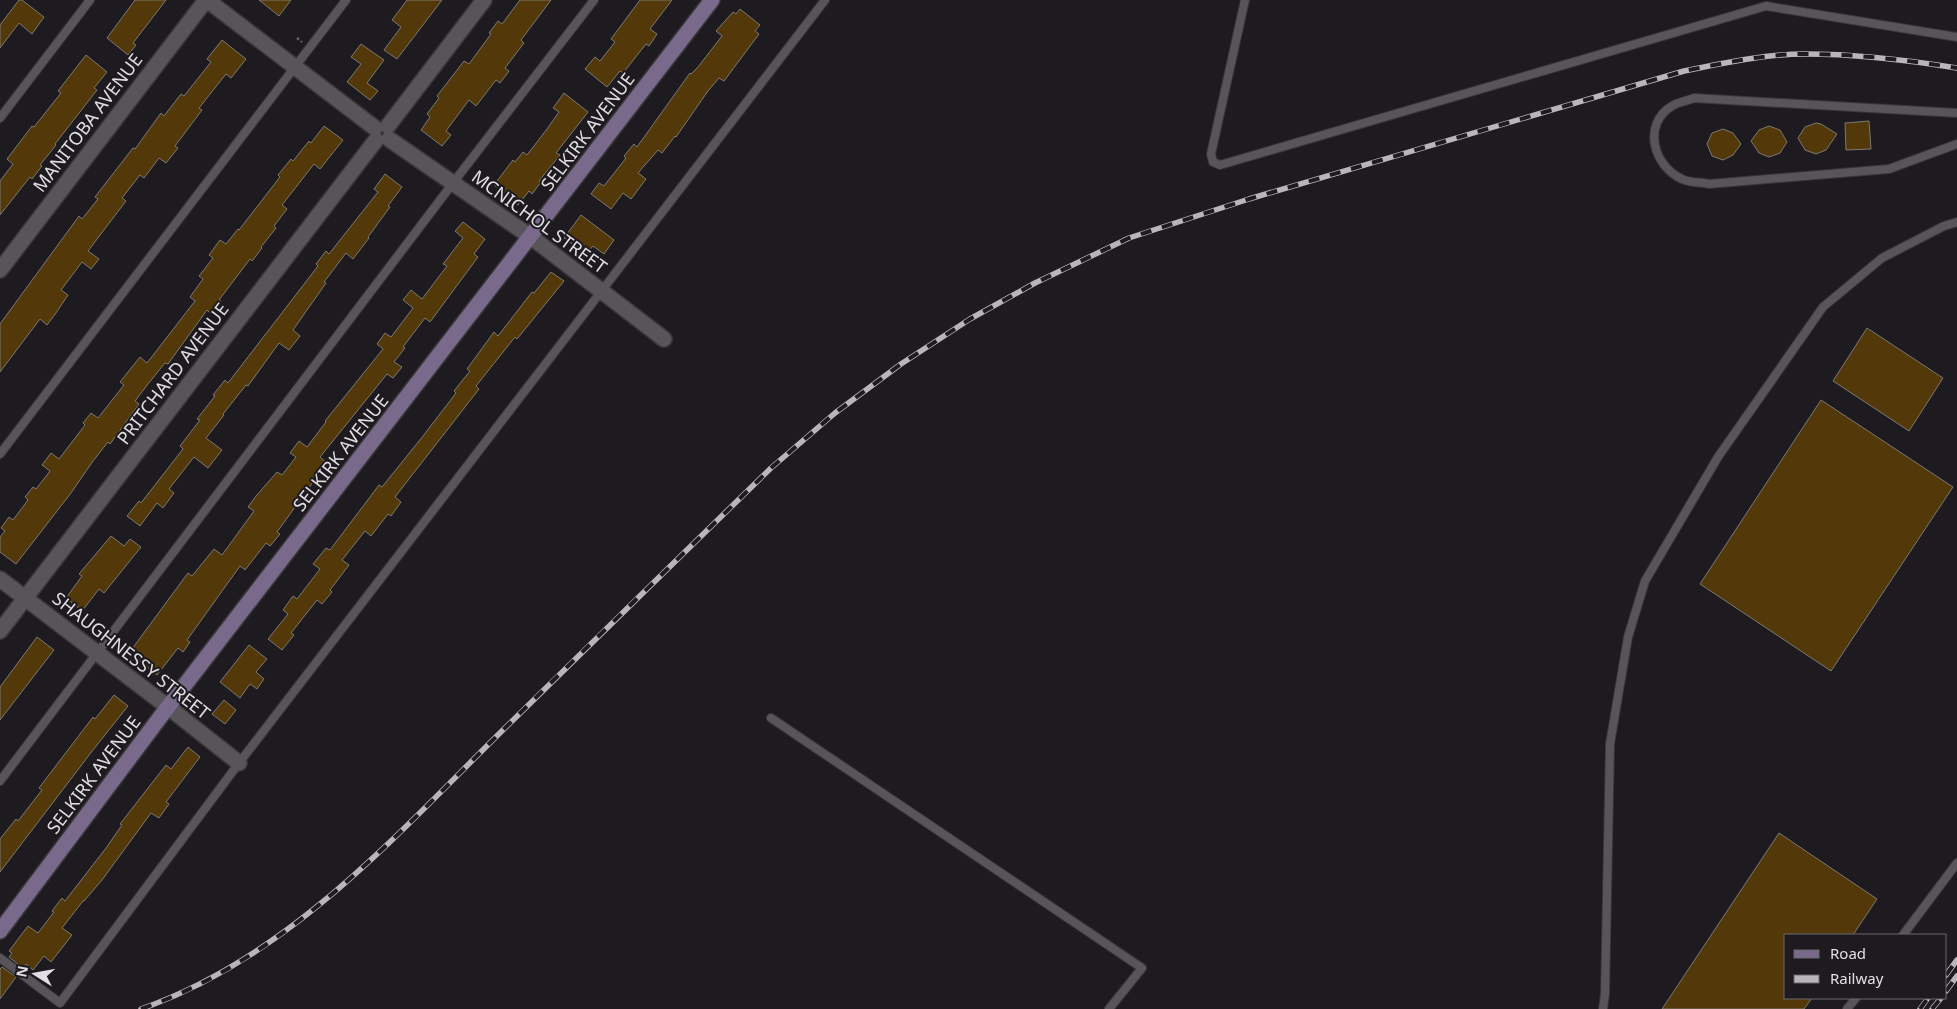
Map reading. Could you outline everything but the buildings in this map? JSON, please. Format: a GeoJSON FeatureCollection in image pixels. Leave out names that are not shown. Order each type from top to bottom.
{"type":"FeatureCollection","features":[{"type":"Feature","properties":{"kind":"street","name":"MCNICHOL STREET"},"geometry":{"type":"LineString","coordinates":[[207,0],[382,133],[531,237],[664,339]]}},
{"type":"Feature","properties":{"kind":"street","name":"MANITOBA AVENUE"},"geometry":{"type":"LineString","coordinates":[[0,270],[207,0]]}},
{"type":"Feature","properties":{"kind":"street","name":"PRITCHARD AVENUE"},"geometry":{"type":"LineString","coordinates":[[0,631],[484,0]]}},
{"type":"Feature","properties":{"kind":"street","name":"SELKIRK AVENUE"},"geometry":{"type":"LineString","coordinates":[[0,931],[168,707],[712,0]]}},
{"type":"Feature","properties":{"kind":"street","name":"SHAUGHNESSY STREET"},"geometry":{"type":"LineString","coordinates":[[0,579],[239,763]]}},
{"type":"Feature","properties":{"kind":"lane"},"geometry":{"type":"LineString","coordinates":[[0,118],[90,0]]}},
{"type":"Feature","properties":{"kind":"lane"},"geometry":{"type":"LineString","coordinates":[[0,454],[346,0]]}},
{"type":"Feature","properties":{"kind":"lane"},"geometry":{"type":"LineString","coordinates":[[0,781],[594,0]]}},
{"type":"Feature","properties":{"kind":"lane"},"geometry":{"type":"LineString","coordinates":[[0,958],[60,1003],[239,763],[826,0]]}},
{"type":"Feature","properties":{"kind":"lane"},"geometry":{"type":"LineString","coordinates":[[1245,0],[1212,154],[1213,162],[1220,165],[1766,6],[1957,37]]}},
{"type":"Feature","properties":{"kind":"lane"},"geometry":{"type":"LineString","coordinates":[[1957,113],[1694,98],[1671,106],[1658,120],[1653,136],[1657,155],[1666,169],[1682,180],[1709,184],[1889,169],[1926,157],[1957,144]]}},
{"type":"Feature","properties":{"kind":"lane"},"geometry":{"type":"LineString","coordinates":[[1603,1009],[1606,984],[1610,744],[1628,637],[1645,581],[1718,457],[1823,307],[1882,258],[1944,226],[1957,222]]}},
{"type":"Feature","properties":{"kind":"lane"},"geometry":{"type":"LineString","coordinates":[[771,718],[1142,968],[1109,1009]]}},
{"type":"Feature","properties":{"kind":"lane"},"geometry":{"type":"LineString","coordinates":[[1904,934],[1957,863]]}},
{"type":"Feature","properties":{"kind":"lane"},"geometry":{"type":"LineString","coordinates":[[1847,1009],[1855,999]]}},
{"type":"Feature","properties":{"kind":"railway"},"geometry":{"type":"LineString","coordinates":[[141,1009],[195,986],[246,958],[293,925],[339,889],[771,468],[835,413],[901,364],[970,319],[1035,283],[1129,238],[1249,199],[1684,71],[1760,57],[1790,54],[1881,58],[1957,68]]}},
{"type":"Feature","properties":{"kind":"railway"},"geometry":{"type":"LineString","coordinates":[[1947,974],[1957,960]]}},
{"type":"Feature","properties":{"kind":"railway"},"geometry":{"type":"LineString","coordinates":[[1947,990],[1957,976]]}},
{"type":"Feature","properties":{"kind":"railway"},"geometry":{"type":"LineString","coordinates":[[1920,1009],[1927,999]]}},
{"type":"Feature","properties":{"kind":"railway"},"geometry":{"type":"LineString","coordinates":[[1932,1009],[1940,999]]}}]}
